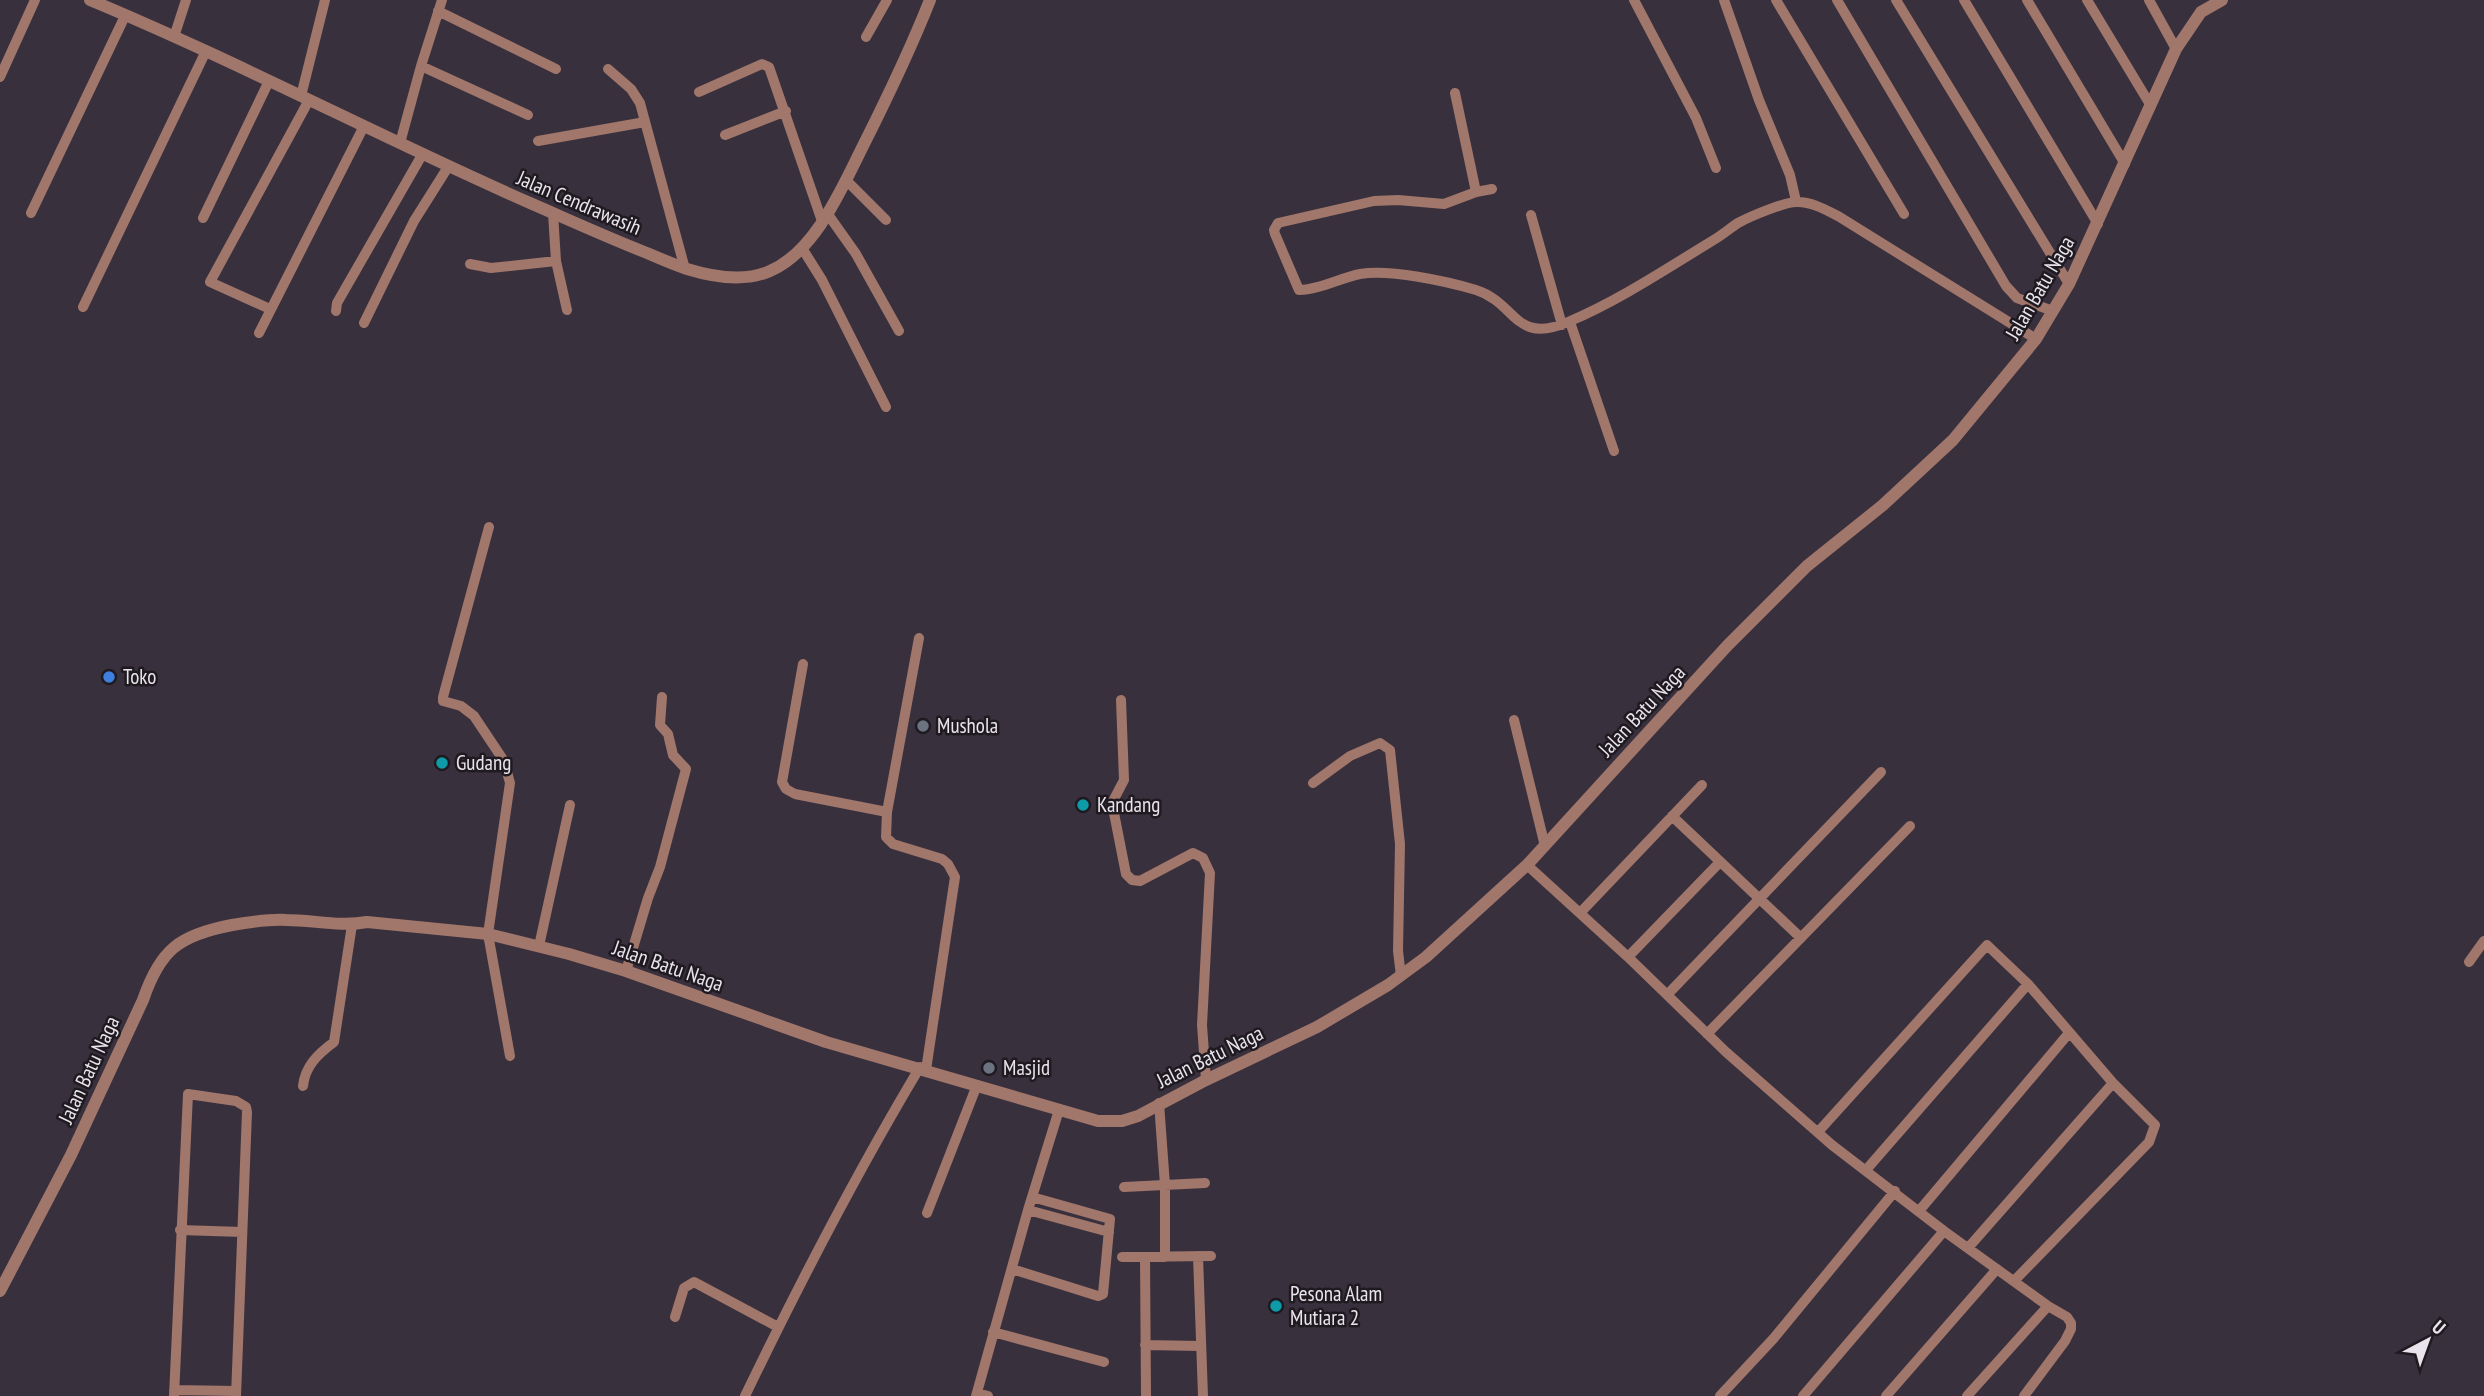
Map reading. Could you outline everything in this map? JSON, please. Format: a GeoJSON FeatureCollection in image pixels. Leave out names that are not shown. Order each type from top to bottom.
{"type":"FeatureCollection","features":[{"type":"Feature","properties":{"kind":"street"},"geometry":{"type":"LineString","coordinates":[[0,77],[35,0]]}},
{"type":"Feature","properties":{"kind":"street","name":"Jalan Cendrawasih"},"geometry":{"type":"LineString","coordinates":[[90,0],[118,8],[422,155],[553,213],[685,268],[730,277],[759,275],[783,264],[802,248],[846,180],[904,65],[930,0]]}},
{"type":"Feature","properties":{"kind":"street"},"geometry":{"type":"LineString","coordinates":[[174,37],[186,0]]}},
{"type":"Feature","properties":{"kind":"street"},"geometry":{"type":"LineString","coordinates":[[270,309],[210,282],[305,98],[325,0]]}},
{"type":"Feature","properties":{"kind":"street"},"geometry":{"type":"LineString","coordinates":[[400,144],[442,0]]}},
{"type":"Feature","properties":{"kind":"street"},"geometry":{"type":"LineString","coordinates":[[866,37],[887,0]]}},
{"type":"Feature","properties":{"kind":"street"},"geometry":{"type":"LineString","coordinates":[[1634,0],[1701,128],[1716,168]]}},
{"type":"Feature","properties":{"kind":"street"},"geometry":{"type":"LineString","coordinates":[[1724,0],[1759,100],[1790,175],[1796,201]]}},
{"type":"Feature","properties":{"kind":"street"},"geometry":{"type":"LineString","coordinates":[[1776,0],[1904,214]]}},
{"type":"Feature","properties":{"kind":"street"},"geometry":{"type":"LineString","coordinates":[[1837,0],[2006,286],[2017,298],[2053,311]]}},
{"type":"Feature","properties":{"kind":"street"},"geometry":{"type":"LineString","coordinates":[[1896,0],[2069,284]]}},
{"type":"Feature","properties":{"kind":"street"},"geometry":{"type":"LineString","coordinates":[[1964,0],[2098,224]]}},
{"type":"Feature","properties":{"kind":"street"},"geometry":{"type":"LineString","coordinates":[[2026,0],[2125,164]]}},
{"type":"Feature","properties":{"kind":"street"},"geometry":{"type":"LineString","coordinates":[[2087,0],[2151,106]]}},
{"type":"Feature","properties":{"kind":"street"},"geometry":{"type":"LineString","coordinates":[[2149,0],[2176,49]]}},
{"type":"Feature","properties":{"kind":"street","name":"Jalan Batu Naga"},"geometry":{"type":"LineString","coordinates":[[0,1291],[71,1155],[143,1000],[151,977],[169,951],[189,936],[211,929],[253,921],[286,920],[352,925],[367,922],[488,934],[626,971],[825,1042],[923,1068],[1098,1121],[1122,1121],[1317,1027],[1401,976],[1472,917],[1527,865],[1736,637],[1807,566],[1891,498],[1953,440],[2036,339],[2069,284],[2098,224],[2176,49],[2201,12],[2222,0]]}},
{"type":"Feature","properties":{"kind":"street"},"geometry":{"type":"LineString","coordinates":[[31,213],[118,8]]}},
{"type":"Feature","properties":{"kind":"street"},"geometry":{"type":"LineString","coordinates":[[438,11],[556,69]]}},
{"type":"Feature","properties":{"kind":"street"},"geometry":{"type":"LineString","coordinates":[[83,307],[206,51]]}},
{"type":"Feature","properties":{"kind":"street"},"geometry":{"type":"LineString","coordinates":[[699,92],[765,64],[771,68],[824,217],[856,254],[899,331]]}},
{"type":"Feature","properties":{"kind":"street"},"geometry":{"type":"LineString","coordinates":[[421,66],[528,115]]}},
{"type":"Feature","properties":{"kind":"street"},"geometry":{"type":"LineString","coordinates":[[608,69],[634,93],[640,103],[685,268]]}},
{"type":"Feature","properties":{"kind":"street"},"geometry":{"type":"LineString","coordinates":[[203,218],[269,81]]}},
{"type":"Feature","properties":{"kind":"street"},"geometry":{"type":"LineString","coordinates":[[1455,93],[1476,192]]}},
{"type":"Feature","properties":{"kind":"street"},"geometry":{"type":"LineString","coordinates":[[725,135],[786,111]]}},
{"type":"Feature","properties":{"kind":"street"},"geometry":{"type":"LineString","coordinates":[[538,141],[645,122]]}},
{"type":"Feature","properties":{"kind":"street"},"geometry":{"type":"LineString","coordinates":[[258,333],[365,126]]}},
{"type":"Feature","properties":{"kind":"street"},"geometry":{"type":"LineString","coordinates":[[336,312],[337,303],[422,155]]}},
{"type":"Feature","properties":{"kind":"street"},"geometry":{"type":"LineString","coordinates":[[364,323],[414,221],[448,167]]}},
{"type":"Feature","properties":{"kind":"street"},"geometry":{"type":"LineString","coordinates":[[846,180],[886,220]]}},
{"type":"Feature","properties":{"kind":"street"},"geometry":{"type":"LineString","coordinates":[[1492,189],[1444,204],[1374,201],[1283,221],[1274,230],[1300,291],[1355,275],[1387,273],[1480,292],[1494,299],[1525,326],[1533,329],[1566,323],[1716,239],[1739,223],[1796,201],[1823,208],[1838,216],[2036,339]]}},
{"type":"Feature","properties":{"kind":"street"},"geometry":{"type":"LineString","coordinates":[[553,213],[556,261],[567,310]]}},
{"type":"Feature","properties":{"kind":"street"},"geometry":{"type":"LineString","coordinates":[[1531,215],[1566,323],[1614,451]]}},
{"type":"Feature","properties":{"kind":"street"},"geometry":{"type":"LineString","coordinates":[[802,248],[832,299],[886,407]]}},
{"type":"Feature","properties":{"kind":"street"},"geometry":{"type":"LineString","coordinates":[[470,264],[491,268],[556,261]]}},
{"type":"Feature","properties":{"kind":"street"},"geometry":{"type":"LineString","coordinates":[[489,527],[443,701],[461,706],[474,716],[504,761],[510,783],[488,934],[510,1056]]}},
{"type":"Feature","properties":{"kind":"street"},"geometry":{"type":"LineString","coordinates":[[745,1396],[872,1147],[923,1068],[956,877],[942,859],[888,841],[886,837],[887,812],[919,638]]}},
{"type":"Feature","properties":{"kind":"street"},"geometry":{"type":"LineString","coordinates":[[803,664],[782,782],[786,789],[795,794],[887,812]]}},
{"type":"Feature","properties":{"kind":"street"},"geometry":{"type":"LineString","coordinates":[[626,971],[660,867],[686,769],[673,755],[668,734],[660,725],[662,697]]}},
{"type":"Feature","properties":{"kind":"street"},"geometry":{"type":"LineString","coordinates":[[1121,700],[1124,780],[1112,803],[1126,874],[1132,880],[1140,881],[1193,853],[1203,858],[1210,873],[1202,1014],[1206,1080]]}},
{"type":"Feature","properties":{"kind":"street"},"geometry":{"type":"LineString","coordinates":[[1514,720],[1545,846]]}},
{"type":"Feature","properties":{"kind":"street"},"geometry":{"type":"LineString","coordinates":[[1313,783],[1350,756],[1380,743],[1390,750],[1400,844],[1398,951],[1401,976]]}},
{"type":"Feature","properties":{"kind":"street"},"geometry":{"type":"LineString","coordinates":[[1667,995],[1881,772]]}},
{"type":"Feature","properties":{"kind":"street"},"geometry":{"type":"LineString","coordinates":[[1580,913],[1702,785]]}},
{"type":"Feature","properties":{"kind":"street"},"geometry":{"type":"LineString","coordinates":[[539,946],[570,805]]}},
{"type":"Feature","properties":{"kind":"street"},"geometry":{"type":"LineString","coordinates":[[1672,817],[1801,938]]}},
{"type":"Feature","properties":{"kind":"street"},"geometry":{"type":"LineString","coordinates":[[1707,1034],[1910,826]]}},
{"type":"Feature","properties":{"kind":"street"},"geometry":{"type":"LineString","coordinates":[[1629,957],[1720,862]]}},
{"type":"Feature","properties":{"kind":"street"},"geometry":{"type":"LineString","coordinates":[[1527,865],[1629,957],[1707,1034],[1818,1132],[1944,1231],[2048,1307],[2067,1317],[2071,1329],[2065,1341],[2024,1396]]}},
{"type":"Feature","properties":{"kind":"street"},"geometry":{"type":"LineString","coordinates":[[303,1086],[304,1073],[318,1054],[334,1042],[352,925]]}},
{"type":"Feature","properties":{"kind":"street"},"geometry":{"type":"LineString","coordinates":[[2469,962],[2484,941]]}},
{"type":"Feature","properties":{"kind":"street"},"geometry":{"type":"LineString","coordinates":[[1818,1132],[1987,945],[2028,984],[2113,1083],[2155,1125],[2149,1142],[2014,1281]]}},
{"type":"Feature","properties":{"kind":"street"},"geometry":{"type":"LineString","coordinates":[[1866,1170],[1944,1084],[2028,984]]}},
{"type":"Feature","properties":{"kind":"street"},"geometry":{"type":"LineString","coordinates":[[1919,1211],[2069,1033]]}},
{"type":"Feature","properties":{"kind":"street"},"geometry":{"type":"LineString","coordinates":[[1968,1248],[2113,1083]]}},
{"type":"Feature","properties":{"kind":"street"},"geometry":{"type":"LineString","coordinates":[[927,1213],[977,1085]]}},
{"type":"Feature","properties":{"kind":"street"},"geometry":{"type":"LineString","coordinates":[[188,1094],[236,1101],[246,1107],[242,1232],[236,1394],[174,1393],[188,1094]]}},
{"type":"Feature","properties":{"kind":"street"},"geometry":{"type":"LineString","coordinates":[[1159,1103],[1165,1185],[1165,1257]]}},
{"type":"Feature","properties":{"kind":"street"},"geometry":{"type":"LineString","coordinates":[[980,1395],[993,1332],[1059,1110]]}},
{"type":"Feature","properties":{"kind":"street"},"geometry":{"type":"LineString","coordinates":[[1124,1187],[1205,1183]]}},
{"type":"Feature","properties":{"kind":"street"},"geometry":{"type":"LineString","coordinates":[[1720,1396],[1774,1338],[1895,1191]]}},
{"type":"Feature","properties":{"kind":"street"},"geometry":{"type":"LineString","coordinates":[[1012,1269],[1100,1296],[1103,1293],[1109,1218],[1032,1197]]}},
{"type":"Feature","properties":{"kind":"street"},"geometry":{"type":"LineString","coordinates":[[1028,1210],[1109,1232]]}},
{"type":"Feature","properties":{"kind":"street"},"geometry":{"type":"LineString","coordinates":[[180,1230],[242,1232]]}},
{"type":"Feature","properties":{"kind":"street"},"geometry":{"type":"LineString","coordinates":[[1803,1396],[1944,1231]]}},
{"type":"Feature","properties":{"kind":"street"},"geometry":{"type":"LineString","coordinates":[[1122,1257],[1211,1255]]}},
{"type":"Feature","properties":{"kind":"street"},"geometry":{"type":"LineString","coordinates":[[1198,1256],[1203,1396]]}},
{"type":"Feature","properties":{"kind":"street"},"geometry":{"type":"LineString","coordinates":[[1146,1257],[1146,1396]]}},
{"type":"Feature","properties":{"kind":"street"},"geometry":{"type":"LineString","coordinates":[[1886,1396],[1997,1269]]}},
{"type":"Feature","properties":{"kind":"street"},"geometry":{"type":"LineString","coordinates":[[675,1317],[684,1288],[694,1282],[778,1327]]}},
{"type":"Feature","properties":{"kind":"street"},"geometry":{"type":"LineString","coordinates":[[1967,1396],[2048,1307]]}},
{"type":"Feature","properties":{"kind":"street"},"geometry":{"type":"LineString","coordinates":[[993,1332],[1104,1362]]}},
{"type":"Feature","properties":{"kind":"street"},"geometry":{"type":"LineString","coordinates":[[1145,1345],[1200,1346]]}},
{"type":"Feature","properties":{"kind":"place","name":"Toko"},"geometry":{"type":"Point","coordinates":[109,677]}},
{"type":"Feature","properties":{"kind":"place","name":"Mushola"},"geometry":{"type":"Point","coordinates":[923,726]}},
{"type":"Feature","properties":{"kind":"place","name":"Gudang"},"geometry":{"type":"Point","coordinates":[442,763]}},
{"type":"Feature","properties":{"kind":"place","name":"Kandang"},"geometry":{"type":"Point","coordinates":[1083,805]}},
{"type":"Feature","properties":{"kind":"place","name":"Masjid"},"geometry":{"type":"Point","coordinates":[989,1068]}},
{"type":"Feature","properties":{"kind":"place","name":"Pesona Alam Mutiara 2"},"geometry":{"type":"Point","coordinates":[1276,1306]}}]}
